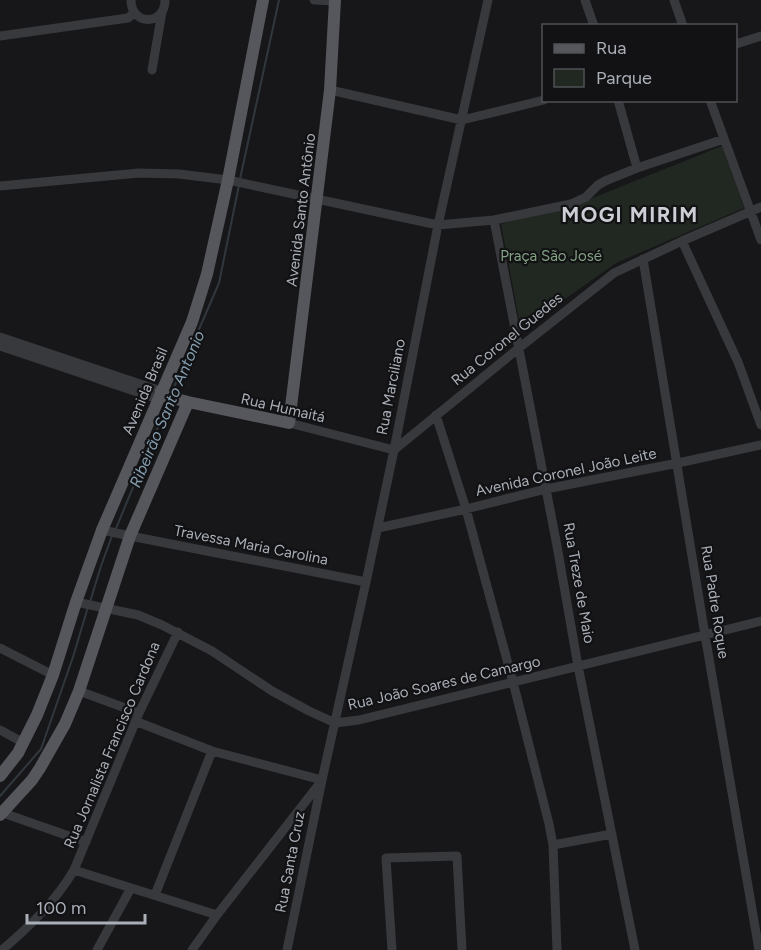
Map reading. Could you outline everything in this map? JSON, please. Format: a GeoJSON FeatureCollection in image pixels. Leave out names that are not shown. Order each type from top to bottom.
{"type":"FeatureCollection","features":[{"type":"Feature","properties":{"kind":"main road","name":"Avenida Brasil"},"geometry":{"type":"LineString","coordinates":[[1,814],[32,780],[44,762],[65,724],[79,691],[102,608],[207,274],[232,181],[263,0]]}},
{"type":"Feature","properties":{"kind":"main road","name":"Avenida Santo Antônio"},"geometry":{"type":"LineString","coordinates":[[289,423],[330,90],[335,0]]}},
{"type":"Feature","properties":{"kind":"main road","name":"Avenida Brasil"},"geometry":{"type":"LineString","coordinates":[[0,776],[24,743],[37,715],[105,531],[170,397]]}},
{"type":"Feature","properties":{"kind":"main road","name":"Rua Humaitá"},"geometry":{"type":"LineString","coordinates":[[170,397],[289,423]]}},
{"type":"Feature","properties":{"kind":"street"},"geometry":{"type":"LineString","coordinates":[[131,0],[134,13],[148,20],[162,12],[165,0]]}},
{"type":"Feature","properties":{"kind":"street"},"geometry":{"type":"LineString","coordinates":[[314,0],[335,0]]}},
{"type":"Feature","properties":{"kind":"street","name":"Rua Marciliano"},"geometry":{"type":"LineString","coordinates":[[322,780],[378,528],[438,225],[488,0]]}},
{"type":"Feature","properties":{"kind":"street"},"geometry":{"type":"LineString","coordinates":[[585,0],[593,24]]}},
{"type":"Feature","properties":{"kind":"street"},"geometry":{"type":"LineString","coordinates":[[674,0],[682,24]]}},
{"type":"Feature","properties":{"kind":"street"},"geometry":{"type":"LineString","coordinates":[[152,70],[162,12]]}},
{"type":"Feature","properties":{"kind":"street"},"geometry":{"type":"LineString","coordinates":[[0,36],[128,18],[134,13]]}},
{"type":"Feature","properties":{"kind":"street"},"geometry":{"type":"LineString","coordinates":[[737,43],[761,36]]}},
{"type":"Feature","properties":{"kind":"street"},"geometry":{"type":"LineString","coordinates":[[330,90],[462,120],[542,100]]}},
{"type":"Feature","properties":{"kind":"street"},"geometry":{"type":"LineString","coordinates":[[619,102],[637,168]]}},
{"type":"Feature","properties":{"kind":"street"},"geometry":{"type":"LineString","coordinates":[[711,102],[761,240]]}},
{"type":"Feature","properties":{"kind":"street"},"geometry":{"type":"LineString","coordinates":[[0,186],[139,173],[179,174],[232,181],[438,225],[494,220],[571,204],[586,197],[605,180],[724,139]]}},
{"type":"Feature","properties":{"kind":"street","name":"Rua Coronel Guedes"},"geometry":{"type":"LineString","coordinates":[[394,450],[614,273],[761,207]]}},
{"type":"Feature","properties":{"kind":"street","name":"Rua Treze de Maio"},"geometry":{"type":"LineString","coordinates":[[494,220],[578,666],[635,950]]}},
{"type":"Feature","properties":{"kind":"street"},"geometry":{"type":"LineString","coordinates":[[682,241],[738,362],[761,425]]}},
{"type":"Feature","properties":{"kind":"street","name":"Rua Padre Roque"},"geometry":{"type":"LineString","coordinates":[[644,259],[759,950]]}},
{"type":"Feature","properties":{"kind":"street"},"geometry":{"type":"LineString","coordinates":[[0,337],[170,397]]}},
{"type":"Feature","properties":{"kind":"street"},"geometry":{"type":"LineString","coordinates":[[0,346],[170,397]]}},
{"type":"Feature","properties":{"kind":"street"},"geometry":{"type":"LineString","coordinates":[[436,415],[466,509],[549,824],[557,950]]}},
{"type":"Feature","properties":{"kind":"street","name":"Rua Humaitá"},"geometry":{"type":"LineString","coordinates":[[289,423],[394,450]]}},
{"type":"Feature","properties":{"kind":"street","name":"Avenida Coronel João Leite"},"geometry":{"type":"LineString","coordinates":[[378,528],[546,489],[761,445]]}},
{"type":"Feature","properties":{"kind":"street","name":"Travessa Maria Carolina"},"geometry":{"type":"LineString","coordinates":[[105,531],[366,582]]}},
{"type":"Feature","properties":{"kind":"street","name":"Rua João Soares de Camargo"},"geometry":{"type":"LineString","coordinates":[[80,603],[138,615],[178,632],[212,651],[272,691],[335,723],[359,720],[761,621]]}},
{"type":"Feature","properties":{"kind":"street","name":"Rua Jornalista Francisco Cardona"},"geometry":{"type":"LineString","coordinates":[[2,950],[42,914],[61,891],[74,870],[137,717],[178,632]]}},
{"type":"Feature","properties":{"kind":"street"},"geometry":{"type":"LineString","coordinates":[[0,648],[53,675]]}},
{"type":"Feature","properties":{"kind":"street"},"geometry":{"type":"LineString","coordinates":[[79,691],[212,751],[322,780],[192,950]]}},
{"type":"Feature","properties":{"kind":"street"},"geometry":{"type":"LineString","coordinates":[[0,730],[24,743]]}},
{"type":"Feature","properties":{"kind":"street"},"geometry":{"type":"LineString","coordinates":[[155,895],[212,751]]}},
{"type":"Feature","properties":{"kind":"street","name":"Rua Santa Cruz"},"geometry":{"type":"LineString","coordinates":[[287,950],[322,780]]}},
{"type":"Feature","properties":{"kind":"street"},"geometry":{"type":"LineString","coordinates":[[1,814],[86,842]]}},
{"type":"Feature","properties":{"kind":"street"},"geometry":{"type":"LineString","coordinates":[[552,845],[612,834]]}},
{"type":"Feature","properties":{"kind":"street"},"geometry":{"type":"LineString","coordinates":[[392,950],[386,858],[457,856],[462,950]]}},
{"type":"Feature","properties":{"kind":"street"},"geometry":{"type":"LineString","coordinates":[[74,870],[217,915]]}},
{"type":"Feature","properties":{"kind":"street"},"geometry":{"type":"LineString","coordinates":[[97,950],[131,888]]}},
{"type":"Feature","properties":{"kind":"green space","name":"Praça São José"},"geometry":{"type":"Polygon","coordinates":[[[722,146],[744,208],[616,263],[521,330],[501,224],[585,201],[722,146]]]}},
{"type":"Feature","properties":{"kind":"waterway","name":"Ribeirão Santo Antonio"},"geometry":{"type":"LineString","coordinates":[[240,179],[279,0]]}},
{"type":"Feature","properties":{"kind":"waterway","name":"Ribeirão Santo Antonio"},"geometry":{"type":"LineString","coordinates":[[172,392],[219,283],[239,185]]}},
{"type":"Feature","properties":{"kind":"waterway","name":"Ribeirão Santo Antonio"},"geometry":{"type":"LineString","coordinates":[[115,531],[169,400]]}},
{"type":"Feature","properties":{"kind":"waterway","name":"Ribeirão Santo Antonio"},"geometry":{"type":"LineString","coordinates":[[90,602],[112,536]]}},
{"type":"Feature","properties":{"kind":"waterway","name":"Ribeirão Santo Antonio"},"geometry":{"type":"LineString","coordinates":[[0,796],[41,749],[88,607]]}},
{"type":"Feature","properties":{"kind":"district","name":"MOGI MIRIM"},"geometry":{"type":"Point","coordinates":[630,214]}}]}
